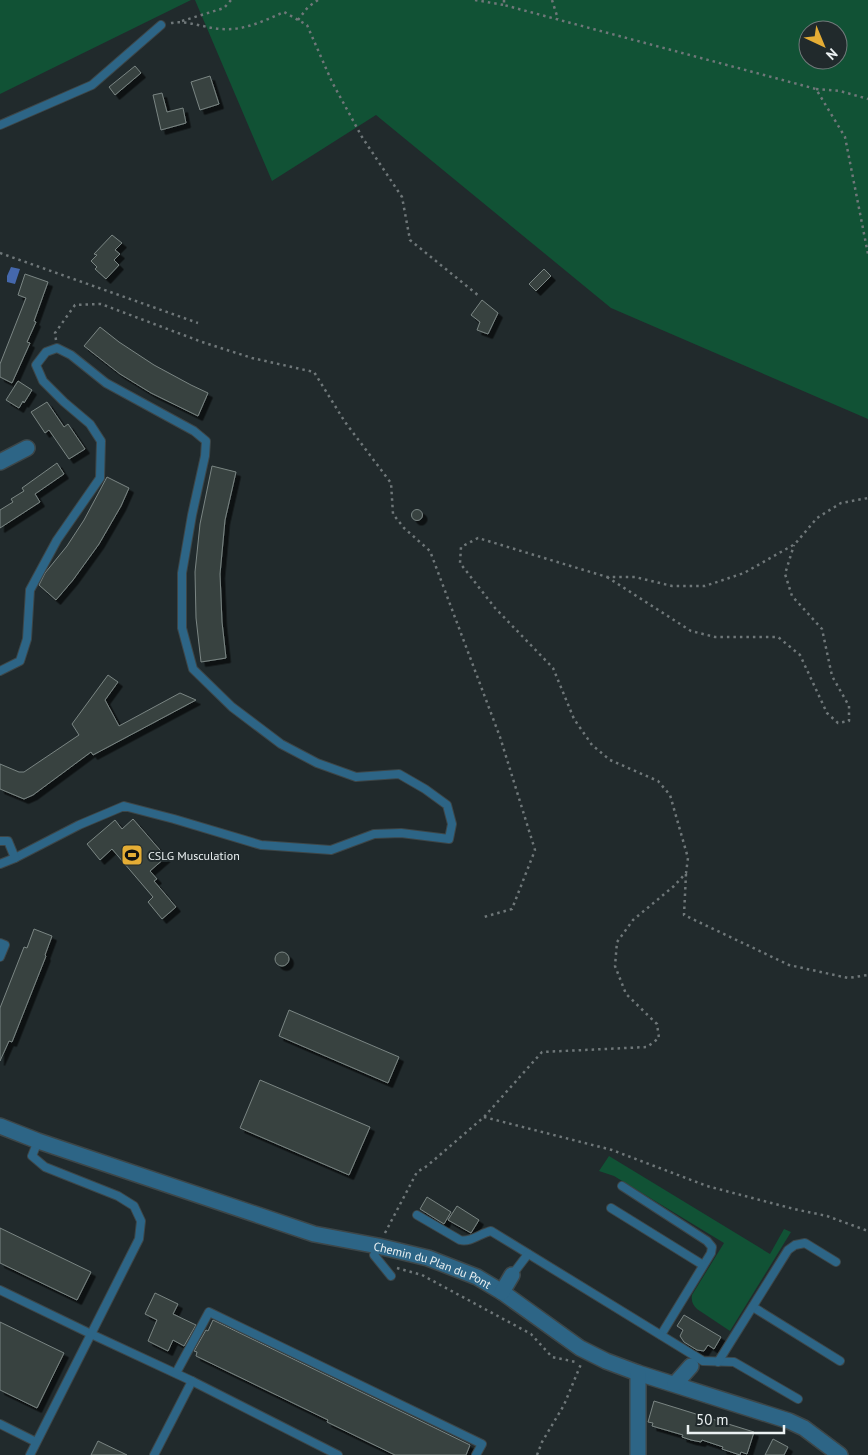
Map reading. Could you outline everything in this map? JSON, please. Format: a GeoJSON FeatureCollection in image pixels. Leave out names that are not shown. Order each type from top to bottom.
{"type":"FeatureCollection","features":[{"type":"Feature","properties":{"kind":"street"},"geometry":{"type":"LineString","coordinates":[[0,462],[27,448]]}},
{"type":"Feature","properties":{"kind":"street","name":"Chemin du Plan du Pont"},"geometry":{"type":"LineString","coordinates":[[0,1126],[38,1141],[314,1234],[428,1258],[477,1277],[502,1292],[580,1348],[586,1361],[606,1361],[789,1421],[804,1428],[840,1455]]}},
{"type":"Feature","properties":{"kind":"street"},"geometry":{"type":"LineString","coordinates":[[502,1292],[512,1275]]}},
{"type":"Feature","properties":{"kind":"street"},"geometry":{"type":"LineString","coordinates":[[675,1384],[695,1362]]}},
{"type":"Feature","properties":{"kind":"street"},"geometry":{"type":"LineString","coordinates":[[638,1373],[638,1455]]}},
{"type":"Feature","properties":{"kind":"lane"},"geometry":{"type":"LineString","coordinates":[[0,124],[92,85],[161,25]]}},
{"type":"Feature","properties":{"kind":"lane"},"geometry":{"type":"LineString","coordinates":[[0,671],[20,661],[27,639],[30,590],[57,540],[100,478],[101,441],[90,424],[43,381],[36,365],[46,352],[57,348],[71,355],[106,383],[194,431],[206,441],[205,456],[182,573],[182,628],[194,669],[232,707],[281,744],[317,763],[356,777],[399,774],[448,805],[452,824],[449,839],[401,833],[374,834],[331,850],[261,845],[124,806],[79,825],[0,864]]}},
{"type":"Feature","properties":{"kind":"lane"},"geometry":{"type":"LineString","coordinates":[[0,840],[8,841],[15,858]]}},
{"type":"Feature","properties":{"kind":"lane"},"geometry":{"type":"LineString","coordinates":[[0,943],[5,945],[0,957]]}},
{"type":"Feature","properties":{"kind":"lane"},"geometry":{"type":"LineString","coordinates":[[30,1455],[139,1239],[142,1221],[134,1206],[118,1196],[45,1167],[32,1156],[38,1141]]}},
{"type":"Feature","properties":{"kind":"lane"},"geometry":{"type":"LineString","coordinates":[[622,1186],[710,1243],[712,1247],[711,1253],[661,1335]]}},
{"type":"Feature","properties":{"kind":"lane"},"geometry":{"type":"LineString","coordinates":[[611,1208],[703,1265]]}},
{"type":"Feature","properties":{"kind":"lane"},"geometry":{"type":"LineString","coordinates":[[418,1215],[466,1242],[491,1231],[661,1335],[695,1362],[734,1362],[798,1399]]}},
{"type":"Feature","properties":{"kind":"lane"},"geometry":{"type":"LineString","coordinates":[[718,1362],[788,1250],[795,1245],[805,1243],[836,1262]]}},
{"type":"Feature","properties":{"kind":"lane"},"geometry":{"type":"LineString","coordinates":[[378,1246],[374,1255],[391,1276]]}},
{"type":"Feature","properties":{"kind":"lane"},"geometry":{"type":"LineString","coordinates":[[512,1275],[528,1254]]}},
{"type":"Feature","properties":{"kind":"lane"},"geometry":{"type":"LineString","coordinates":[[0,1290],[192,1381],[338,1455]]}},
{"type":"Feature","properties":{"kind":"lane"},"geometry":{"type":"LineString","coordinates":[[753,1307],[840,1361]]}},
{"type":"Feature","properties":{"kind":"lane"},"geometry":{"type":"LineString","coordinates":[[176,1374],[209,1312],[482,1444],[476,1455]]}},
{"type":"Feature","properties":{"kind":"lane"},"geometry":{"type":"LineString","coordinates":[[154,1455],[192,1381]]}},
{"type":"Feature","properties":{"kind":"lane"},"geometry":{"type":"LineString","coordinates":[[0,1424],[36,1442]]}},
{"type":"Feature","properties":{"kind":"path"},"geometry":{"type":"LineString","coordinates":[[161,25],[181,22],[224,8],[230,0]]}},
{"type":"Feature","properties":{"kind":"path"},"geometry":{"type":"LineString","coordinates":[[298,20],[308,7],[318,0]]}},
{"type":"Feature","properties":{"kind":"path"},"geometry":{"type":"LineString","coordinates":[[475,0],[504,5],[558,19],[816,89],[840,91],[868,99]]}},
{"type":"Feature","properties":{"kind":"path"},"geometry":{"type":"LineString","coordinates":[[504,0],[504,5]]}},
{"type":"Feature","properties":{"kind":"path"},"geometry":{"type":"LineString","coordinates":[[552,0],[558,19]]}},
{"type":"Feature","properties":{"kind":"path"},"geometry":{"type":"LineString","coordinates":[[181,22],[222,29],[253,26],[284,12],[307,25],[332,82],[362,137],[402,197],[410,240],[479,296]]}},
{"type":"Feature","properties":{"kind":"path"},"geometry":{"type":"LineString","coordinates":[[816,89],[845,137],[868,254]]}},
{"type":"Feature","properties":{"kind":"path"},"geometry":{"type":"LineString","coordinates":[[0,253],[198,323]]}},
{"type":"Feature","properties":{"kind":"path"},"geometry":{"type":"LineString","coordinates":[[57,348],[55,333],[75,305],[101,304],[252,358],[314,372],[345,422],[391,483],[393,514],[404,528],[430,550],[500,737],[534,850],[512,909],[484,917]]}},
{"type":"Feature","properties":{"kind":"path"},"geometry":{"type":"LineString","coordinates":[[607,577],[635,577],[672,586],[705,586],[744,573],[794,544],[817,518],[842,503],[868,498]]}},
{"type":"Feature","properties":{"kind":"path"},"geometry":{"type":"LineString","coordinates":[[794,544],[785,574],[792,596],[822,629],[832,676],[849,706],[850,721],[838,723],[827,714],[800,655],[778,637],[716,637],[691,630],[607,577],[478,538],[461,547],[460,563],[495,608],[553,668],[574,719],[592,745],[610,760],[658,781],[670,795],[688,858],[684,915],[789,965],[848,978],[868,975]]}},
{"type":"Feature","properties":{"kind":"path"},"geometry":{"type":"LineString","coordinates":[[378,1246],[417,1172],[427,1166],[484,1117],[542,1052],[647,1046],[659,1038],[658,1024],[626,994],[615,966],[617,942],[633,920],[686,874]]}},
{"type":"Feature","properties":{"kind":"path"},"geometry":{"type":"LineString","coordinates":[[484,1117],[612,1150],[707,1186],[827,1216],[868,1231]]}},
{"type":"Feature","properties":{"kind":"path"},"geometry":{"type":"LineString","coordinates":[[395,1268],[422,1275],[531,1334],[552,1357],[586,1361],[564,1405],[542,1442],[537,1455]]}},
{"type":"Feature","properties":{"kind":"green space"},"geometry":{"type":"Polygon","coordinates":[[[0,0],[191,0],[0,94],[0,0]]]}},
{"type":"Feature","properties":{"kind":"green space"},"geometry":{"type":"Polygon","coordinates":[[[195,0],[868,0],[868,419],[611,308],[376,115],[272,181],[195,0]]]}},
{"type":"Feature","properties":{"kind":"green space"},"geometry":{"type":"Polygon","coordinates":[[[609,1156],[770,1254],[784,1229],[791,1232],[730,1331],[697,1309],[692,1299],[692,1295],[724,1243],[614,1176],[599,1171],[609,1156]]]}},
{"type":"Feature","properties":{"kind":"water"},"geometry":{"type":"Polygon","coordinates":[[[11,267],[20,269],[15,284],[7,282],[7,276],[11,267]]]}},
{"type":"Feature","properties":{"kind":"building"},"geometry":{"type":"Polygon","coordinates":[[[135,66],[141,73],[115,95],[109,87],[135,66]]]}},
{"type":"Feature","properties":{"kind":"building"},"geometry":{"type":"Polygon","coordinates":[[[210,76],[219,104],[200,110],[191,82],[210,76]]]}},
{"type":"Feature","properties":{"kind":"building"},"geometry":{"type":"Polygon","coordinates":[[[162,93],[167,112],[183,108],[186,123],[161,130],[153,95],[162,93]]]}},
{"type":"Feature","properties":{"kind":"building"},"geometry":{"type":"Polygon","coordinates":[[[112,235],[122,243],[115,250],[120,254],[114,260],[119,265],[106,279],[95,269],[97,267],[91,261],[97,255],[94,254],[112,235]]]}},
{"type":"Feature","properties":{"kind":"building"},"geometry":{"type":"Polygon","coordinates":[[[544,269],[551,276],[536,291],[529,284],[544,269]]]}},
{"type":"Feature","properties":{"kind":"building"},"geometry":{"type":"Polygon","coordinates":[[[25,274],[48,282],[34,321],[36,322],[27,342],[30,343],[12,383],[0,377],[0,364],[26,298],[18,295],[25,274]]]}},
{"type":"Feature","properties":{"kind":"building"},"geometry":{"type":"Polygon","coordinates":[[[482,300],[498,313],[488,334],[477,330],[480,322],[471,315],[482,300]]]}},
{"type":"Feature","properties":{"kind":"building"},"geometry":{"type":"Polygon","coordinates":[[[100,327],[154,365],[208,393],[198,416],[151,393],[120,374],[84,346],[100,327]]]}},
{"type":"Feature","properties":{"kind":"building"},"geometry":{"type":"Polygon","coordinates":[[[18,381],[32,390],[19,408],[6,400],[18,381]]]}},
{"type":"Feature","properties":{"kind":"building"},"geometry":{"type":"Polygon","coordinates":[[[47,402],[64,427],[68,424],[85,449],[69,459],[49,430],[45,433],[31,412],[47,402]]]}},
{"type":"Feature","properties":{"kind":"building"},"geometry":{"type":"Polygon","coordinates":[[[57,463],[64,474],[35,494],[40,502],[0,528],[0,510],[13,502],[11,499],[24,491],[22,488],[57,463]]]}},
{"type":"Feature","properties":{"kind":"building"},"geometry":{"type":"Polygon","coordinates":[[[212,466],[236,472],[225,520],[220,574],[226,658],[201,662],[196,618],[195,572],[200,524],[212,466]]]}},
{"type":"Feature","properties":{"kind":"building"},"geometry":{"type":"Polygon","coordinates":[[[107,477],[129,488],[99,544],[56,600],[39,585],[45,573],[67,546],[84,520],[107,477]]]}},
{"type":"Feature","properties":{"kind":"building"},"geometry":{"type":"Polygon","coordinates":[[[415,510],[419,510],[422,515],[421,519],[415,520],[412,517],[412,513],[415,510]]]}},
{"type":"Feature","properties":{"kind":"building"},"geometry":{"type":"Polygon","coordinates":[[[108,675],[118,682],[105,700],[119,726],[180,693],[196,700],[93,755],[91,752],[33,795],[24,799],[0,789],[0,764],[19,772],[24,772],[79,735],[72,724],[108,675]]]}},
{"type":"Feature","properties":{"kind":"building"},"geometry":{"type":"Polygon","coordinates":[[[133,819],[166,857],[150,871],[157,879],[154,881],[176,907],[162,919],[148,902],[153,897],[112,849],[100,860],[87,844],[115,820],[122,829],[133,819]]]}},
{"type":"Feature","properties":{"kind":"building"},"geometry":{"type":"Polygon","coordinates":[[[34,929],[52,936],[12,1042],[9,1041],[0,1061],[0,1008],[24,947],[27,948],[34,929]]]}},
{"type":"Feature","properties":{"kind":"building"},"geometry":{"type":"Polygon","coordinates":[[[279,952],[285,952],[289,959],[285,966],[279,966],[275,962],[275,956],[279,952]]]}},
{"type":"Feature","properties":{"kind":"building"},"geometry":{"type":"Polygon","coordinates":[[[289,1010],[399,1057],[388,1083],[279,1036],[289,1010]]]}},
{"type":"Feature","properties":{"kind":"building"},"geometry":{"type":"Polygon","coordinates":[[[260,1080],[370,1127],[349,1175],[240,1128],[260,1080]]]}},
{"type":"Feature","properties":{"kind":"building"},"geometry":{"type":"Polygon","coordinates":[[[427,1197],[451,1212],[444,1224],[420,1209],[427,1197]]]}},
{"type":"Feature","properties":{"kind":"building"},"geometry":{"type":"Polygon","coordinates":[[[457,1206],[479,1220],[471,1233],[448,1220],[457,1206]]]}},
{"type":"Feature","properties":{"kind":"building"},"geometry":{"type":"Polygon","coordinates":[[[0,1228],[91,1272],[77,1300],[0,1263],[0,1228]]]}},
{"type":"Feature","properties":{"kind":"building"},"geometry":{"type":"Polygon","coordinates":[[[155,1293],[178,1304],[173,1314],[196,1325],[184,1346],[173,1340],[168,1351],[148,1341],[157,1320],[145,1314],[155,1293]]]}},
{"type":"Feature","properties":{"kind":"building"},"geometry":{"type":"Polygon","coordinates":[[[684,1315],[721,1337],[714,1349],[708,1345],[704,1351],[697,1350],[684,1342],[680,1336],[683,1330],[677,1326],[684,1315]]]}},
{"type":"Feature","properties":{"kind":"building"},"geometry":{"type":"Polygon","coordinates":[[[213,1320],[470,1445],[466,1455],[395,1455],[196,1356],[197,1352],[194,1351],[213,1320]]]}},
{"type":"Feature","properties":{"kind":"building"},"geometry":{"type":"Polygon","coordinates":[[[0,1322],[64,1353],[37,1408],[0,1390],[0,1322]]]}},
{"type":"Feature","properties":{"kind":"building"},"geometry":{"type":"Polygon","coordinates":[[[654,1401],[754,1432],[747,1454],[741,1452],[740,1455],[702,1440],[701,1442],[691,1440],[682,1437],[683,1435],[652,1426],[653,1423],[648,1422],[654,1401]]]}},
{"type":"Feature","properties":{"kind":"building"},"geometry":{"type":"Polygon","coordinates":[[[773,1439],[788,1447],[784,1455],[765,1455],[773,1439]]]}},
{"type":"Feature","properties":{"kind":"building"},"geometry":{"type":"Polygon","coordinates":[[[98,1441],[127,1455],[91,1455],[98,1441]]]}},
{"type":"Feature","properties":{"kind":"place","name":"CSLG Musculation"},"geometry":{"type":"Point","coordinates":[132,855]}}]}
